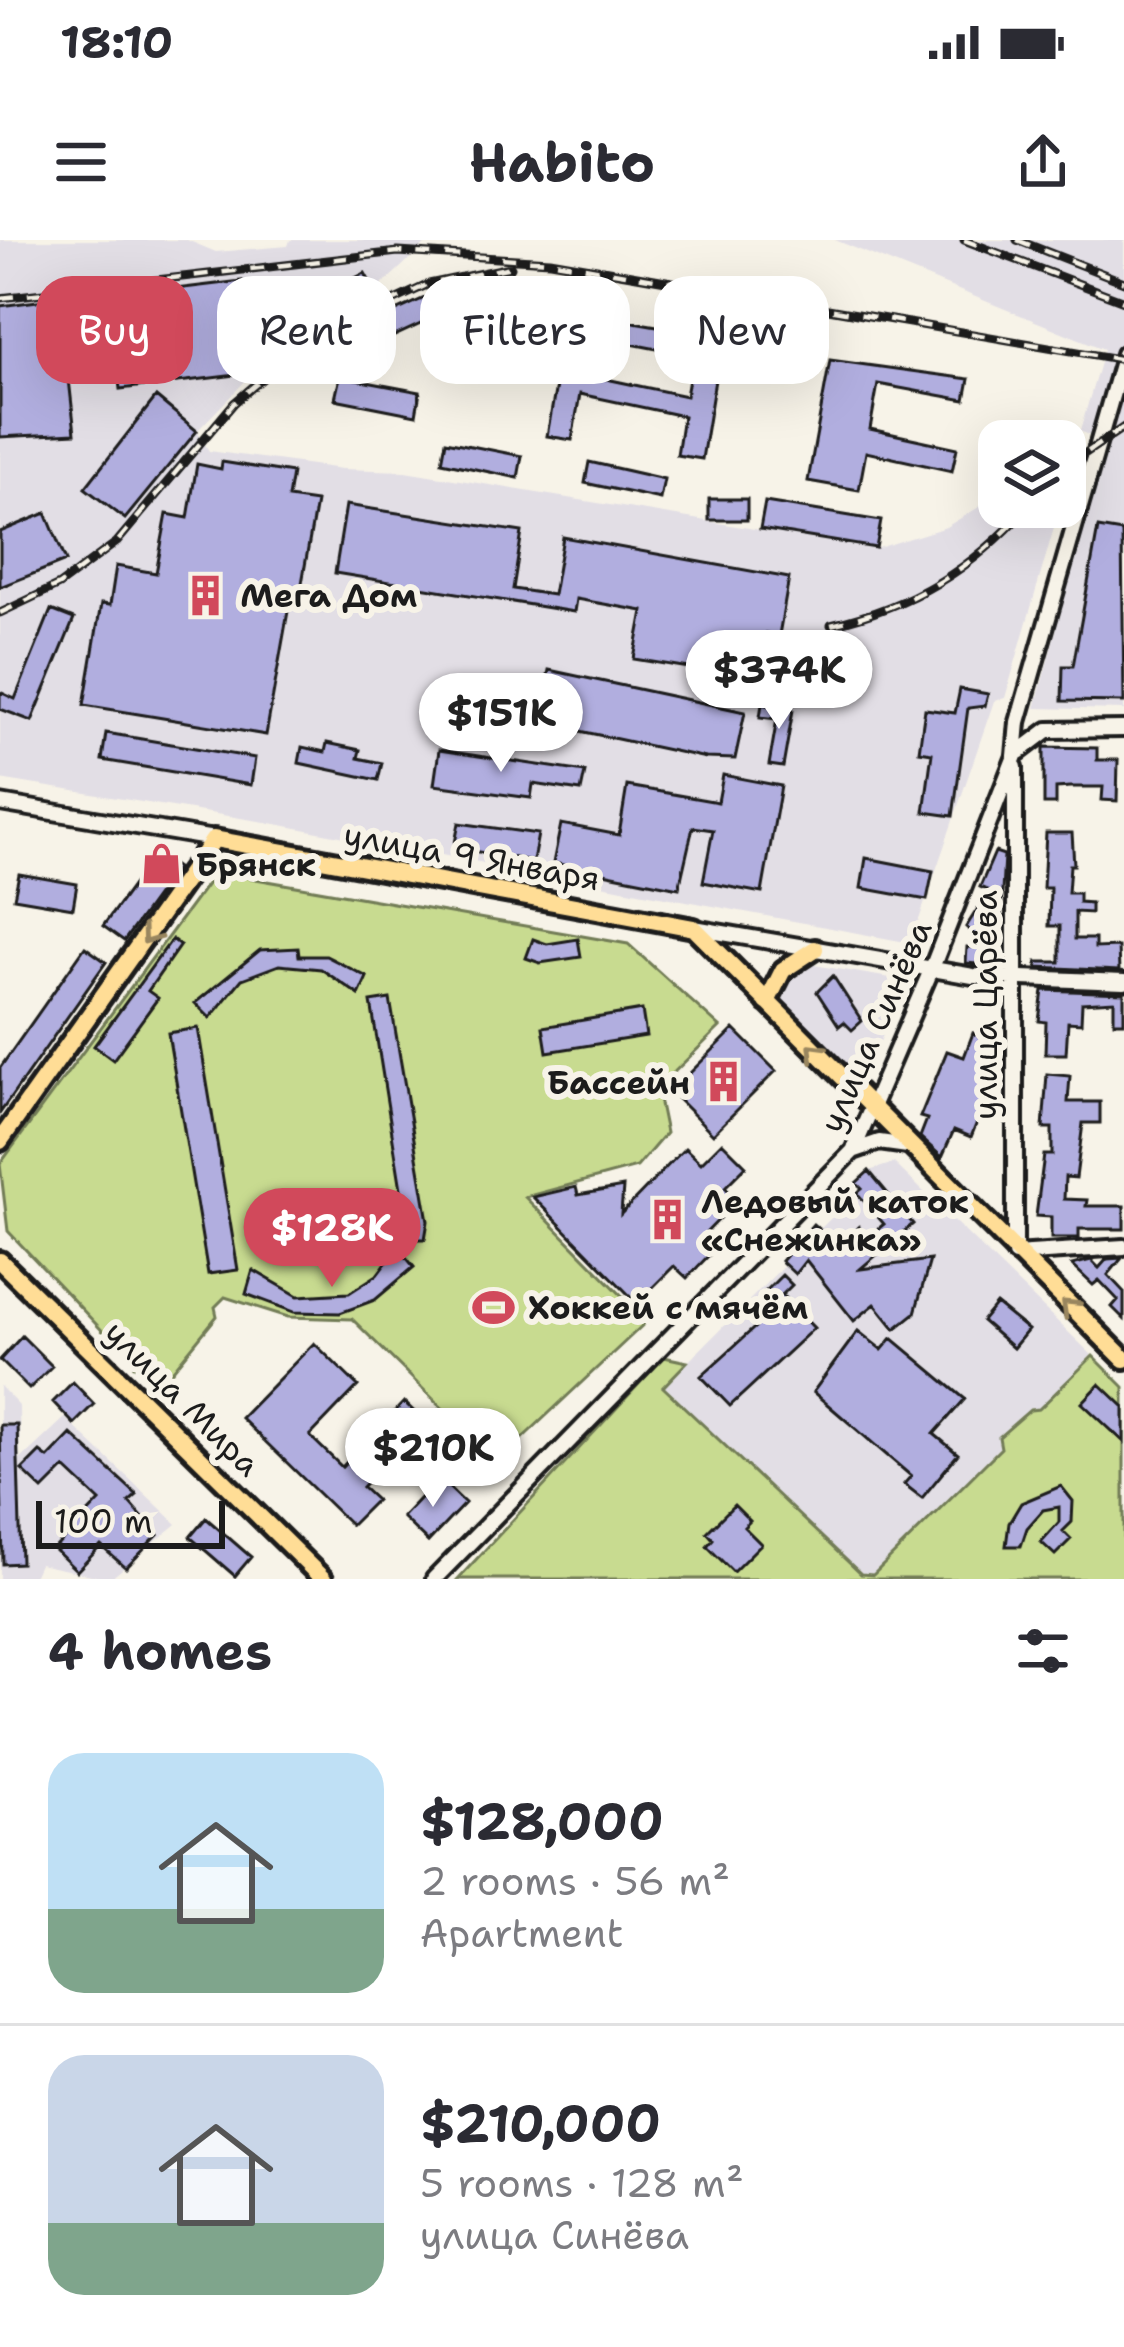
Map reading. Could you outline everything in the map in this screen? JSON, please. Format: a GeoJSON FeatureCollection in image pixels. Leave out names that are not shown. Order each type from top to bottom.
{"type":"FeatureCollection","features":[{"type":"Feature","properties":{"kind":"main road","name":"улица 9 Января"},"geometry":{"type":"LineString","coordinates":[[214,839],[694,928]]}},
{"type":"Feature","properties":{"kind":"main road"},"geometry":{"type":"LineString","coordinates":[[0,1141],[214,839]]}},
{"type":"Feature","properties":{"kind":"main road"},"geometry":{"type":"LineString","coordinates":[[694,928],[1124,1359]]}},
{"type":"Feature","properties":{"kind":"main road"},"geometry":{"type":"LineString","coordinates":[[767,1002],[782,970],[815,949]]}},
{"type":"Feature","properties":{"kind":"main road","name":"улица Мира"},"geometry":{"type":"LineString","coordinates":[[0,1261],[323,1579]]}},
{"type":"Feature","properties":{"kind":"street","name":"улица Синёва"},"geometry":{"type":"LineString","coordinates":[[434,1579],[853,1151],[1016,756],[1024,701],[1124,354]]}},
{"type":"Feature","properties":{"kind":"street"},"geometry":{"type":"LineString","coordinates":[[1016,756],[1048,730],[1124,729]]}},
{"type":"Feature","properties":{"kind":"street","name":"улица Царёва"},"geometry":{"type":"LineString","coordinates":[[1015,1254],[1016,756]]}},
{"type":"Feature","properties":{"kind":"street","name":"улица 9 Января"},"geometry":{"type":"LineString","coordinates":[[0,803],[214,839]]}},
{"type":"Feature","properties":{"kind":"street","name":"улица 9 Января"},"geometry":{"type":"LineString","coordinates":[[694,928],[1015,980],[1124,982]]}},
{"type":"Feature","properties":{"kind":"street"},"geometry":{"type":"LineString","coordinates":[[853,1151],[879,1142],[908,1146]]}},
{"type":"Feature","properties":{"kind":"street"},"geometry":{"type":"LineString","coordinates":[[1015,1254],[1124,1247]]}},
{"type":"Feature","properties":{"kind":"shaded area","name":"Мега Дом"},"geometry":{"type":"Polygon","coordinates":[[[0,240],[187,240],[216,252],[288,246],[290,240],[430,240],[392,276],[217,276],[217,384],[242,384],[197,431],[209,451],[342,469],[405,471],[875,549],[946,527],[978,508],[978,528],[1054,528],[1005,698],[994,701],[911,943],[265,822],[0,779],[0,240]]]}},
{"type":"Feature","properties":{"kind":"shaded area"},"geometry":{"type":"Polygon","coordinates":[[[835,240],[1124,240],[1124,710],[1035,708],[1106,444],[1086,434],[1083,420],[1104,349],[835,240]]]}},
{"type":"Feature","properties":{"kind":"shaded area"},"geometry":{"type":"Polygon","coordinates":[[[802,963],[908,981],[859,1087],[773,1000],[775,989],[802,963]]]}},
{"type":"Feature","properties":{"kind":"shaded area"},"geometry":{"type":"Polygon","coordinates":[[[894,1163],[1092,1355],[873,1574],[862,1574],[663,1387],[860,1189],[856,1183],[869,1171],[894,1163]]]}},
{"type":"Feature","properties":{"kind":"shaded area"},"geometry":{"type":"Polygon","coordinates":[[[0,1386],[19,1406],[20,1460],[65,1418],[177,1524],[110,1579],[39,1564],[32,1579],[0,1579],[0,1386]]]}},
{"type":"Feature","properties":{"kind":"green space"},"geometry":{"type":"Polygon","coordinates":[[[216,872],[628,944],[720,1027],[657,1089],[666,1133],[637,1167],[525,1197],[647,1321],[497,1462],[352,1319],[288,1317],[225,1297],[215,1307],[217,1316],[165,1380],[134,1366],[137,1354],[123,1340],[114,1343],[8,1231],[0,1164],[216,872]]]}},
{"type":"Feature","properties":{"kind":"green space"},"geometry":{"type":"Polygon","coordinates":[[[1093,1356],[1124,1387],[1124,1579],[458,1579],[664,1357],[687,1362],[663,1387],[861,1574],[873,1575],[1001,1448],[999,1437],[1030,1410],[1039,1409],[1093,1356]]]}},
{"type":"Feature","properties":{"kind":"building"},"geometry":{"type":"Polygon","coordinates":[[[217,284],[217,377],[193,380],[193,287],[217,284]]]}},
{"type":"Feature","properties":{"kind":"building"},"geometry":{"type":"Polygon","coordinates":[[[420,300],[420,324],[396,335],[396,311],[420,300]]]}},
{"type":"Feature","properties":{"kind":"building"},"geometry":{"type":"Polygon","coordinates":[[[36,301],[36,384],[70,384],[75,433],[0,437],[0,306],[36,301]]]}},
{"type":"Feature","properties":{"kind":"building"},"geometry":{"type":"Polygon","coordinates":[[[630,321],[654,325],[654,348],[630,344],[630,321]]]}},
{"type":"Feature","properties":{"kind":"building"},"geometry":{"type":"Polygon","coordinates":[[[830,360],[969,379],[965,400],[878,384],[870,429],[957,448],[952,471],[866,452],[859,490],[808,481],[830,360]]]}},
{"type":"Feature","properties":{"kind":"building"},"geometry":{"type":"Polygon","coordinates":[[[119,384],[162,384],[120,389],[119,384]]]}},
{"type":"Feature","properties":{"kind":"building"},"geometry":{"type":"Polygon","coordinates":[[[338,384],[377,384],[420,392],[416,415],[335,399],[338,384]]]}},
{"type":"Feature","properties":{"kind":"building"},"geometry":{"type":"Polygon","coordinates":[[[556,384],[630,384],[686,396],[688,384],[714,384],[702,459],[677,455],[683,416],[580,394],[572,440],[547,436],[556,384]]]}},
{"type":"Feature","properties":{"kind":"building"},"geometry":{"type":"Polygon","coordinates":[[[156,397],[197,431],[125,519],[85,488],[156,397]]]}},
{"type":"Feature","properties":{"kind":"building"},"geometry":{"type":"Polygon","coordinates":[[[446,441],[522,456],[518,478],[442,462],[446,441]]]}},
{"type":"Feature","properties":{"kind":"building","name":"Мега Дом"},"geometry":{"type":"Polygon","coordinates":[[[222,462],[292,473],[288,498],[316,502],[299,601],[290,600],[266,735],[84,705],[101,604],[110,605],[116,566],[156,573],[167,514],[188,518],[197,464],[221,469],[222,462]]]}},
{"type":"Feature","properties":{"kind":"building"},"geometry":{"type":"Polygon","coordinates":[[[589,462],[664,479],[660,499],[585,483],[589,462]]]}},
{"type":"Feature","properties":{"kind":"building"},"geometry":{"type":"Polygon","coordinates":[[[709,499],[747,499],[747,520],[709,520],[709,499]]]}},
{"type":"Feature","properties":{"kind":"building"},"geometry":{"type":"Polygon","coordinates":[[[765,502],[881,521],[876,548],[760,529],[765,502]]]}},
{"type":"Feature","properties":{"kind":"building"},"geometry":{"type":"Polygon","coordinates":[[[346,505],[522,532],[513,589],[553,595],[563,537],[789,578],[779,635],[766,633],[757,679],[634,659],[643,611],[576,599],[574,612],[335,573],[346,505]]]}},
{"type":"Feature","properties":{"kind":"building"},"geometry":{"type":"Polygon","coordinates":[[[46,513],[66,561],[0,587],[0,532],[46,513]]]}},
{"type":"Feature","properties":{"kind":"building"},"geometry":{"type":"Polygon","coordinates":[[[1098,528],[1122,532],[1124,702],[1062,701],[1063,666],[1073,666],[1098,528]]]}},
{"type":"Feature","properties":{"kind":"building"},"geometry":{"type":"Polygon","coordinates":[[[51,610],[74,619],[32,721],[0,709],[0,692],[15,699],[51,610]]]}},
{"type":"Feature","properties":{"kind":"building"},"geometry":{"type":"Polygon","coordinates":[[[549,670],[745,712],[735,759],[706,758],[538,722],[549,670]]]}},
{"type":"Feature","properties":{"kind":"building"},"geometry":{"type":"Polygon","coordinates":[[[960,689],[988,694],[985,706],[968,708],[953,816],[924,812],[932,753],[919,751],[925,709],[955,713],[960,689]]]}},
{"type":"Feature","properties":{"kind":"building"},"geometry":{"type":"Polygon","coordinates":[[[762,704],[793,710],[783,767],[769,765],[777,719],[760,717],[762,704]]]}},
{"type":"Feature","properties":{"kind":"building"},"geometry":{"type":"Polygon","coordinates":[[[106,733],[255,758],[251,785],[102,760],[106,733]]]}},
{"type":"Feature","properties":{"kind":"building"},"geometry":{"type":"Polygon","coordinates":[[[327,743],[360,750],[358,758],[382,763],[378,780],[299,763],[302,747],[325,752],[327,743]]]}},
{"type":"Feature","properties":{"kind":"building"},"geometry":{"type":"Polygon","coordinates":[[[1044,747],[1097,748],[1097,760],[1118,760],[1117,801],[1102,800],[1103,787],[1071,787],[1056,788],[1056,804],[1044,804],[1044,747]]]}},
{"type":"Feature","properties":{"kind":"building"},"geometry":{"type":"Polygon","coordinates":[[[439,750],[585,772],[581,791],[533,784],[531,798],[434,785],[439,750]]]}},
{"type":"Feature","properties":{"kind":"building"},"geometry":{"type":"Polygon","coordinates":[[[723,775],[781,786],[762,893],[703,882],[713,830],[693,827],[679,888],[553,863],[561,824],[619,835],[627,786],[718,802],[723,775]]]}},
{"type":"Feature","properties":{"kind":"building"},"geometry":{"type":"Polygon","coordinates":[[[459,823],[538,834],[533,861],[454,848],[459,823]]]}},
{"type":"Feature","properties":{"kind":"building"},"geometry":{"type":"Polygon","coordinates":[[[1046,833],[1072,833],[1074,865],[1070,865],[1068,893],[1079,893],[1079,902],[1091,903],[1091,913],[1075,912],[1075,939],[1095,939],[1095,948],[1118,947],[1119,971],[1037,967],[1037,962],[1060,962],[1060,926],[1049,926],[1050,888],[1043,888],[1046,833]]]}},
{"type":"Feature","properties":{"kind":"building"},"geometry":{"type":"Polygon","coordinates":[[[995,852],[1004,855],[998,966],[966,963],[967,947],[988,947],[966,927],[989,891],[980,887],[995,852]]]}},
{"type":"Feature","properties":{"kind":"building"},"geometry":{"type":"Polygon","coordinates":[[[156,853],[177,868],[124,941],[103,926],[156,853]]]}},
{"type":"Feature","properties":{"kind":"building"},"geometry":{"type":"Polygon","coordinates":[[[866,858],[933,871],[927,900],[861,888],[866,858]]]}},
{"type":"Feature","properties":{"kind":"building"},"geometry":{"type":"Polygon","coordinates":[[[19,874],[77,884],[73,908],[14,898],[19,874]]]}},
{"type":"Feature","properties":{"kind":"building"},"geometry":{"type":"Polygon","coordinates":[[[172,939],[180,945],[148,991],[158,998],[113,1060],[94,1046],[172,939]]]}},
{"type":"Feature","properties":{"kind":"building"},"geometry":{"type":"Polygon","coordinates":[[[533,939],[547,944],[578,939],[581,957],[540,963],[526,958],[533,939]]]}},
{"type":"Feature","properties":{"kind":"building"},"geometry":{"type":"Polygon","coordinates":[[[85,947],[106,962],[0,1113],[0,1068],[85,947]]]}},
{"type":"Feature","properties":{"kind":"building"},"geometry":{"type":"Polygon","coordinates":[[[298,948],[299,956],[326,956],[367,977],[359,995],[321,969],[279,965],[242,979],[210,1018],[195,1003],[260,950],[298,948]]]}},
{"type":"Feature","properties":{"kind":"building"},"geometry":{"type":"Polygon","coordinates":[[[833,976],[862,1021],[852,1030],[844,1022],[839,1026],[817,992],[833,976]]]}},
{"type":"Feature","properties":{"kind":"building"},"geometry":{"type":"Polygon","coordinates":[[[1043,990],[1124,993],[1124,1022],[1114,1022],[1114,1001],[1082,1003],[1081,1023],[1068,1022],[1066,1054],[1045,1054],[1046,1022],[1039,1021],[1043,990]]]}},
{"type":"Feature","properties":{"kind":"building"},"geometry":{"type":"Polygon","coordinates":[[[390,999],[428,1221],[425,1239],[409,1239],[371,1002],[390,999]]]}},
{"type":"Feature","properties":{"kind":"building"},"geometry":{"type":"Polygon","coordinates":[[[642,1010],[646,1036],[547,1052],[543,1027],[642,1010]]]}},
{"type":"Feature","properties":{"kind":"building"},"geometry":{"type":"Polygon","coordinates":[[[198,1028],[238,1270],[208,1274],[168,1033],[198,1028]]]}},
{"type":"Feature","properties":{"kind":"building","name":"Бассейн"},"geometry":{"type":"Polygon","coordinates":[[[734,1029],[776,1071],[713,1134],[671,1092],[734,1029]]]}},
{"type":"Feature","properties":{"kind":"building"},"geometry":{"type":"Polygon","coordinates":[[[973,1033],[1004,1045],[1004,1055],[971,1137],[954,1130],[942,1157],[920,1137],[927,1119],[920,1117],[947,1051],[964,1057],[973,1033]]]}},
{"type":"Feature","properties":{"kind":"building"},"geometry":{"type":"Polygon","coordinates":[[[1047,1074],[1070,1076],[1068,1102],[1100,1102],[1100,1123],[1083,1123],[1076,1178],[1065,1177],[1064,1199],[1087,1200],[1086,1206],[1124,1206],[1124,1229],[1079,1229],[1079,1238],[1051,1238],[1051,1217],[1036,1216],[1044,1155],[1052,1155],[1052,1128],[1043,1128],[1047,1074]]]}},
{"type":"Feature","properties":{"kind":"building","name":"Ледовый каток «Снежинка»"},"geometry":{"type":"Polygon","coordinates":[[[722,1142],[746,1166],[725,1187],[738,1200],[698,1241],[711,1253],[687,1278],[674,1266],[637,1303],[533,1197],[576,1187],[578,1195],[623,1187],[621,1214],[685,1148],[701,1163],[722,1142]]]}},
{"type":"Feature","properties":{"kind":"building"},"geometry":{"type":"Polygon","coordinates":[[[869,1171],[913,1224],[860,1269],[930,1260],[915,1313],[895,1329],[875,1304],[854,1321],[806,1260],[795,1274],[781,1261],[813,1224],[837,1245],[859,1227],[861,1243],[884,1224],[857,1193],[862,1189],[856,1183],[869,1171]]]}},
{"type":"Feature","properties":{"kind":"building"},"geometry":{"type":"Polygon","coordinates":[[[398,1247],[414,1267],[375,1300],[340,1313],[294,1312],[246,1294],[253,1270],[298,1296],[349,1293],[377,1275],[398,1247]]]}},
{"type":"Feature","properties":{"kind":"building"},"geometry":{"type":"Polygon","coordinates":[[[1122,1258],[1108,1275],[1124,1292],[1124,1319],[1112,1307],[1118,1300],[1099,1280],[1093,1285],[1072,1265],[1091,1260],[1099,1268],[1107,1259],[1122,1258]]]}},
{"type":"Feature","properties":{"kind":"building"},"geometry":{"type":"Polygon","coordinates":[[[782,1275],[792,1285],[782,1295],[814,1328],[730,1406],[701,1376],[773,1311],[759,1298],[782,1275]]]}},
{"type":"Feature","properties":{"kind":"building"},"geometry":{"type":"Polygon","coordinates":[[[996,1304],[1028,1330],[1013,1348],[982,1321],[996,1304]]]}},
{"type":"Feature","properties":{"kind":"building"},"geometry":{"type":"Polygon","coordinates":[[[858,1331],[882,1350],[892,1338],[965,1399],[934,1434],[958,1454],[922,1498],[904,1484],[911,1476],[813,1392],[858,1331]]]}},
{"type":"Feature","properties":{"kind":"building"},"geometry":{"type":"Polygon","coordinates":[[[22,1336],[52,1366],[29,1389],[0,1360],[22,1336]]]}},
{"type":"Feature","properties":{"kind":"building"},"geometry":{"type":"Polygon","coordinates":[[[314,1343],[358,1386],[310,1436],[342,1467],[404,1402],[434,1431],[425,1440],[416,1431],[362,1487],[376,1500],[351,1525],[241,1418],[314,1343]]]}},
{"type":"Feature","properties":{"kind":"building"},"geometry":{"type":"Polygon","coordinates":[[[73,1382],[94,1404],[74,1424],[53,1402],[73,1382]]]}},
{"type":"Feature","properties":{"kind":"building"},"geometry":{"type":"Polygon","coordinates":[[[1100,1384],[1124,1407],[1124,1442],[1082,1403],[1100,1384]]]}},
{"type":"Feature","properties":{"kind":"building"},"geometry":{"type":"Polygon","coordinates":[[[0,1425],[17,1425],[21,1563],[3,1564],[0,1425]]]}},
{"type":"Feature","properties":{"kind":"building"},"geometry":{"type":"Polygon","coordinates":[[[71,1434],[137,1495],[129,1502],[158,1535],[126,1568],[101,1546],[77,1571],[54,1549],[100,1501],[65,1468],[43,1490],[22,1470],[40,1452],[48,1458],[71,1434]]]}},
{"type":"Feature","properties":{"kind":"building"},"geometry":{"type":"Polygon","coordinates":[[[439,1478],[465,1503],[428,1542],[402,1517],[439,1478]]]}},
{"type":"Feature","properties":{"kind":"building"},"geometry":{"type":"Polygon","coordinates":[[[1061,1486],[1073,1501],[1072,1522],[1063,1531],[1071,1539],[1055,1555],[1041,1542],[1059,1522],[1059,1507],[1043,1510],[1027,1528],[1021,1546],[1006,1546],[1009,1523],[1021,1503],[1061,1486]]]}},
{"type":"Feature","properties":{"kind":"building"},"geometry":{"type":"Polygon","coordinates":[[[734,1505],[750,1521],[744,1527],[761,1544],[733,1572],[707,1546],[713,1539],[707,1532],[734,1505]]]}},
{"type":"Feature","properties":{"kind":"building"},"geometry":{"type":"Polygon","coordinates":[[[206,1518],[251,1557],[235,1576],[190,1537],[206,1518]]]}},
{"type":"Feature","properties":{"kind":"railway"},"geometry":{"type":"LineString","coordinates":[[964,240],[1124,301]]}},
{"type":"Feature","properties":{"kind":"railway"},"geometry":{"type":"LineString","coordinates":[[1017,240],[1124,282]]}},
{"type":"Feature","properties":{"kind":"railway"},"geometry":{"type":"LineString","coordinates":[[0,298],[398,252],[550,261],[1124,360]]}},
{"type":"Feature","properties":{"kind":"railway"},"geometry":{"type":"LineString","coordinates":[[0,613],[59,585],[117,542],[234,403],[305,342],[429,284],[511,267]]}},
{"type":"Feature","properties":{"kind":"railway"},"geometry":{"type":"LineString","coordinates":[[1086,453],[1124,427]]}},
{"type":"Feature","properties":{"kind":"railway"},"geometry":{"type":"LineString","coordinates":[[831,625],[914,596],[963,567],[1008,528]]}},
{"type":"Feature","properties":{"kind":"place","name":"Мега Дом"},"geometry":{"type":"Point","coordinates":[206,595]}},
{"type":"Feature","properties":{"kind":"place","name":"Брянск"},"geometry":{"type":"Point","coordinates":[162,864]}},
{"type":"Feature","properties":{"kind":"place","name":"Бассейн"},"geometry":{"type":"Point","coordinates":[724,1082]}},
{"type":"Feature","properties":{"kind":"place","name":"Ледовый каток «Снежинка»"},"geometry":{"type":"Point","coordinates":[667,1220]}},
{"type":"Feature","properties":{"kind":"place","name":"Хоккей с мячём"},"geometry":{"type":"Point","coordinates":[494,1307]}}]}
